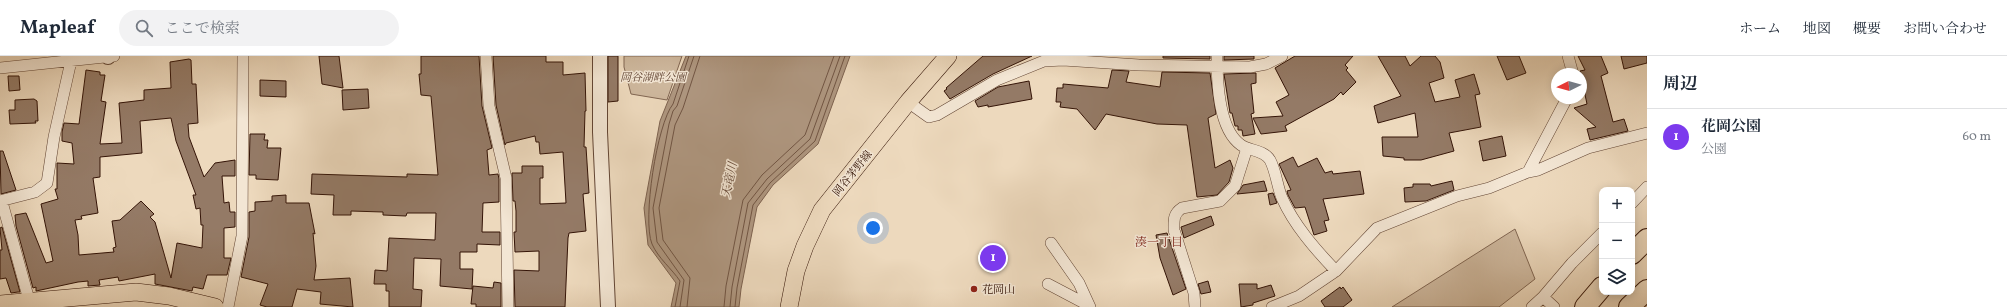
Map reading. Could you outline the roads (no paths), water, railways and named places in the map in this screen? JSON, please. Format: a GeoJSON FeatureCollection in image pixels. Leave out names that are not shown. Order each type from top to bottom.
{"type":"FeatureCollection","features":[{"type":"Feature","properties":{"kind":"highway"},"geometry":{"type":"LineString","coordinates":[[1635,251],[1647,239]]}},
{"type":"Feature","properties":{"kind":"highway"},"geometry":{"type":"LineString","coordinates":[[1629,307],[1647,290]]}},
{"type":"Feature","properties":{"kind":"highway"},"geometry":{"type":"LineString","coordinates":[[1585,307],[1599,291]]}},
{"type":"Feature","properties":{"kind":"highway"},"geometry":{"type":"LineString","coordinates":[[1636,307],[1647,294]]}},
{"type":"Feature","properties":{"kind":"main road","name":"岡谷茅野線"},"geometry":{"type":"LineString","coordinates":[[789,307],[796,271],[805,246],[822,210],[908,102],[948,56]]}},
{"type":"Feature","properties":{"kind":"main road"},"geometry":{"type":"LineString","coordinates":[[0,304],[136,292],[157,293],[215,307]]}},
{"type":"Feature","properties":{"kind":"street"},"geometry":{"type":"LineString","coordinates":[[0,68],[110,56]]}},
{"type":"Feature","properties":{"kind":"street"},"geometry":{"type":"LineString","coordinates":[[228,307],[242,236],[243,56]]}},
{"type":"Feature","properties":{"kind":"street"},"geometry":{"type":"LineString","coordinates":[[486,56],[489,106],[506,178],[508,307]]}},
{"type":"Feature","properties":{"kind":"street"},"geometry":{"type":"LineString","coordinates":[[600,56],[600,132],[608,307]]}},
{"type":"Feature","properties":{"kind":"street"},"geometry":{"type":"LineString","coordinates":[[908,102],[929,117],[936,115],[997,80],[1044,61],[1217,61],[1250,67],[1266,64],[1282,56]]}},
{"type":"Feature","properties":{"kind":"street"},"geometry":{"type":"LineString","coordinates":[[1568,56],[1571,68]]}},
{"type":"Feature","properties":{"kind":"street"},"geometry":{"type":"LineString","coordinates":[[34,302],[1,201],[35,192],[47,183],[54,137],[71,61]]}},
{"type":"Feature","properties":{"kind":"street"},"geometry":{"type":"LineString","coordinates":[[1217,61],[1222,113],[1230,132],[1240,144],[1265,154],[1270,161],[1277,186],[1286,206],[1302,231],[1336,271]]}},
{"type":"Feature","properties":{"kind":"street"},"geometry":{"type":"LineString","coordinates":[[1528,172],[1564,104]]}},
{"type":"Feature","properties":{"kind":"street"},"geometry":{"type":"LineString","coordinates":[[1272,307],[1299,296],[1336,271],[1377,228],[1458,196],[1489,188],[1528,172],[1538,170],[1588,148],[1647,133]]}},
{"type":"Feature","properties":{"kind":"street"},"geometry":{"type":"LineString","coordinates":[[1195,307],[1194,293],[1174,230],[1176,212],[1182,208],[1220,201],[1235,186],[1247,148]]}},
{"type":"Feature","properties":{"kind":"street"},"geometry":{"type":"LineString","coordinates":[[1635,200],[1647,187]]}},
{"type":"Feature","properties":{"kind":"street"},"geometry":{"type":"LineString","coordinates":[[1532,307],[1549,303],[1572,263],[1599,236]]}},
{"type":"Feature","properties":{"kind":"street"},"geometry":{"type":"LineString","coordinates":[[1052,243],[1079,283],[1089,306]]}},
{"type":"Feature","properties":{"kind":"street"},"geometry":{"type":"LineString","coordinates":[[1048,284],[1089,306]]}},
{"type":"Feature","properties":{"kind":"water","name":"天竜川"},"geometry":{"type":"Polygon","coordinates":[[[686,56],[850,56],[818,144],[773,185],[757,207],[741,289],[739,307],[671,307],[676,283],[648,245],[644,208],[660,121],[686,56]]]}},
{"type":"Feature","properties":{"kind":"place","name":"花岡公園"},"geometry":{"type":"Point","coordinates":[993,258]}},
{"type":"Feature","properties":{"kind":"place","name":"花岡山"},"geometry":{"type":"Point","coordinates":[974,289]}},
{"type":"Feature","properties":{"kind":"district","name":"湊一丁目"},"geometry":{"type":"Point","coordinates":[1159,242]}},
{"type":"Feature","properties":{"kind":"park label","name":"岡谷湖畔公園"},"geometry":{"type":"Point","coordinates":[653,77]}}]}
